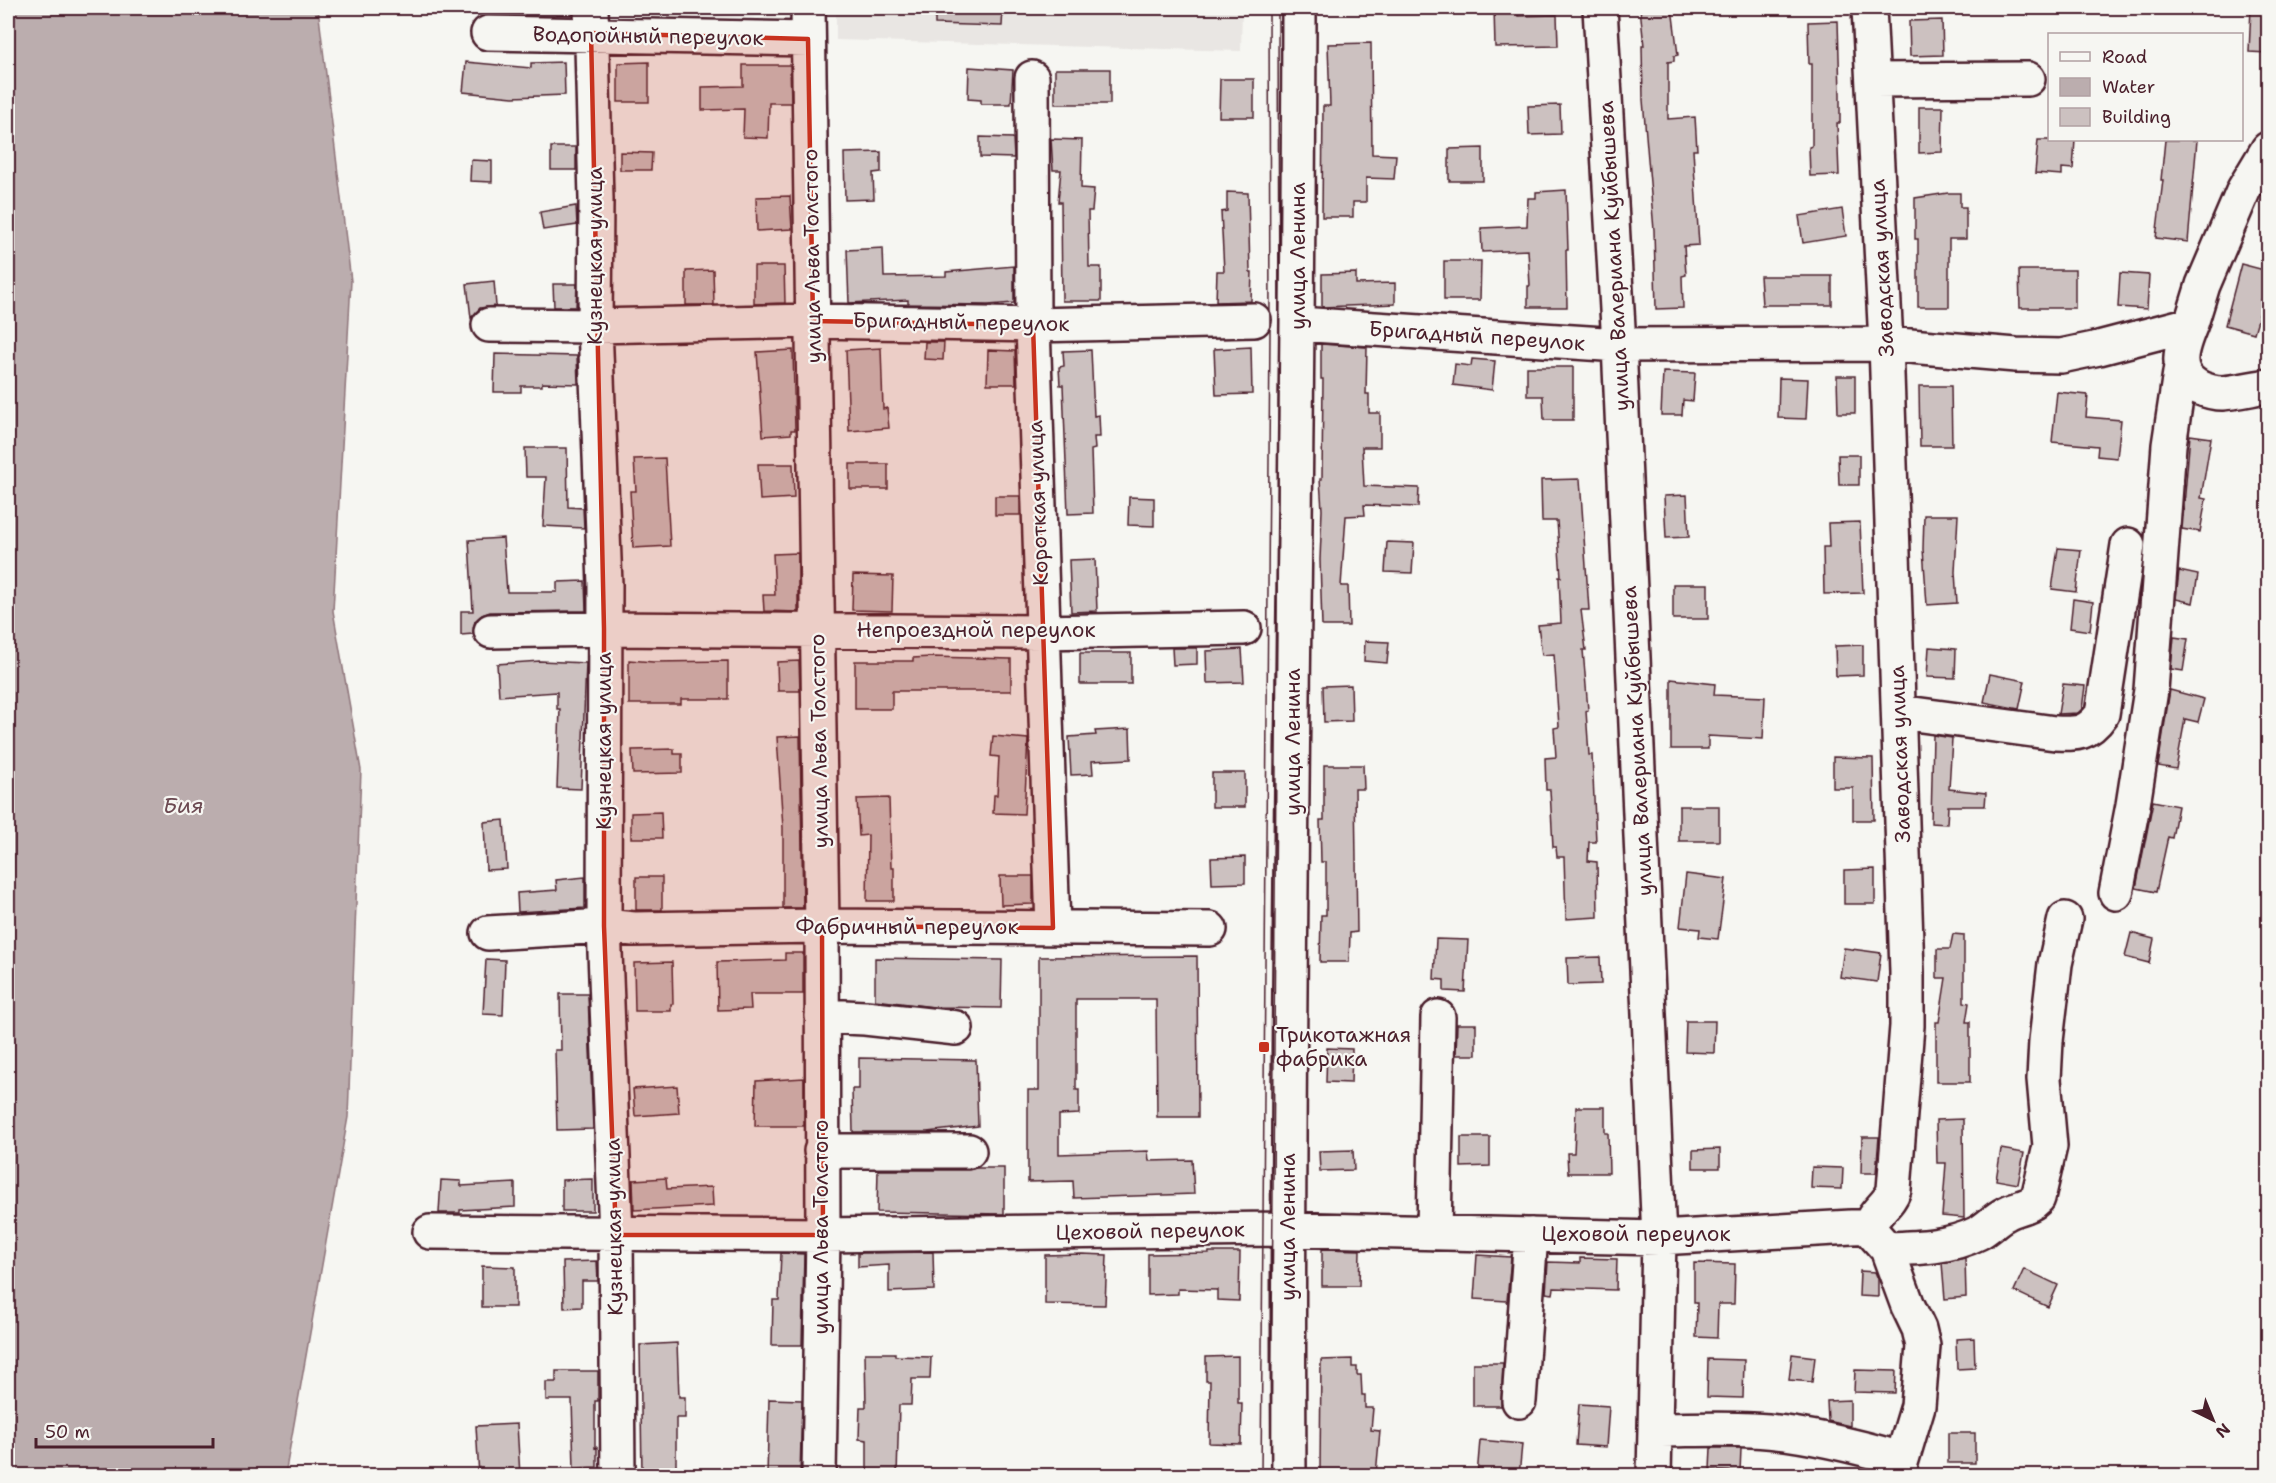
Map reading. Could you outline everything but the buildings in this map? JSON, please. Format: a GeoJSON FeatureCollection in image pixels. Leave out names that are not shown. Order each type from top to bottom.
{"type":"FeatureCollection","features":[{"type":"Feature","properties":{"kind":"street","name":"улица Ленина"},"geometry":{"type":"LineString","coordinates":[[1289,1476],[1288,1229],[1298,324],[1299,8]]}},
{"type":"Feature","properties":{"kind":"street","name":"улица Валериана Куйбышева"},"geometry":{"type":"LineString","coordinates":[[1600,8],[1619,345],[1659,1238],[1654,1476]]}},
{"type":"Feature","properties":{"kind":"street","name":"Заводская улица"},"geometry":{"type":"LineString","coordinates":[[1869,8],[1886,344],[1907,1026],[1894,1189],[1888,1203],[1871,1221],[1878,1237]]}},
{"type":"Feature","properties":{"kind":"street","name":"Водопойный переулок"},"geometry":{"type":"LineString","coordinates":[[488,33],[591,20],[808,23]]}},
{"type":"Feature","properties":{"kind":"street","name":"Кузнецкая улица"},"geometry":{"type":"LineString","coordinates":[[591,20],[596,199],[594,326],[605,585],[604,926],[616,1235],[618,1476]]}},
{"type":"Feature","properties":{"kind":"street","name":"улица Льва Толстого"},"geometry":{"type":"LineString","coordinates":[[808,23],[822,926],[823,1235],[819,1476]]}},
{"type":"Feature","properties":{"kind":"street","name":"Короткая улица"},"geometry":{"type":"LineString","coordinates":[[1032,78],[1033,325],[1053,928]]}},
{"type":"Feature","properties":{"kind":"street"},"geometry":{"type":"LineString","coordinates":[[1873,80],[2028,79]]}},
{"type":"Feature","properties":{"kind":"street"},"geometry":{"type":"LineString","coordinates":[[2116,893],[2133,805],[2151,690],[2169,445],[2185,339],[2203,285],[2244,189],[2268,149]]}},
{"type":"Feature","properties":{"kind":"street","name":"Бригадный переулок"},"geometry":{"type":"LineString","coordinates":[[489,325],[594,326],[813,321],[1033,325],[1254,320]]}},
{"type":"Feature","properties":{"kind":"street","name":"Бригадный переулок"},"geometry":{"type":"LineString","coordinates":[[1298,324],[1619,345],[1886,344],[2016,355],[2061,356],[2191,324]]}},
{"type":"Feature","properties":{"kind":"street"},"geometry":{"type":"LineString","coordinates":[[2181,366],[2185,377],[2206,391],[2220,393],[2268,386]]}},
{"type":"Feature","properties":{"kind":"street"},"geometry":{"type":"LineString","coordinates":[[1899,712],[2055,733],[2070,734],[2088,730],[2102,714],[2128,545]]}},
{"type":"Feature","properties":{"kind":"street","name":"Непроездной переулок"},"geometry":{"type":"LineString","coordinates":[[491,631],[604,629],[1042,632],[1244,628]]}},
{"type":"Feature","properties":{"kind":"street","name":"Цеховой переулок"},"geometry":{"type":"LineString","coordinates":[[430,1232],[823,1235],[1288,1229],[1659,1238],[1878,1237],[1917,1248],[1957,1241],[1976,1234],[2006,1213],[2033,1203],[2038,1198],[2050,1146],[2044,1079],[2046,1041],[2055,964],[2065,919]]}},
{"type":"Feature","properties":{"kind":"street","name":"Фабричный переулок"},"geometry":{"type":"LineString","coordinates":[[488,933],[604,926],[656,929],[822,926],[1210,929]]}},
{"type":"Feature","properties":{"kind":"street"},"geometry":{"type":"LineString","coordinates":[[822,1016],[865,1018],[956,1028]]}},
{"type":"Feature","properties":{"kind":"street"},"geometry":{"type":"LineString","coordinates":[[1434,1233],[1438,1017]]}},
{"type":"Feature","properties":{"kind":"street"},"geometry":{"type":"LineString","coordinates":[[821,1151],[969,1151]]}},
{"type":"Feature","properties":{"kind":"street"},"geometry":{"type":"LineString","coordinates":[[1519,1401],[1531,1235]]}},
{"type":"Feature","properties":{"kind":"street"},"geometry":{"type":"LineString","coordinates":[[1655,1430],[1752,1430],[1785,1433],[1874,1452],[1899,1468],[1918,1406],[1923,1346],[1919,1329],[1878,1237]]}},
{"type":"Feature","properties":{"kind":"highlighted area"},"geometry":{"type":"Polygon","coordinates":[[[591,33],[808,39],[813,321],[1033,325],[1053,928],[822,926],[823,1235],[616,1235],[604,926],[604,629],[591,33]]]}},
{"type":"Feature","properties":{"kind":"shaded area"},"geometry":{"type":"Polygon","coordinates":[[[836,8],[1242,8],[1241,51],[836,40],[836,8]]]}},
{"type":"Feature","properties":{"kind":"water","name":"Бия"},"geometry":{"type":"Polygon","coordinates":[[[8,8],[318,8],[351,281],[333,611],[361,770],[348,1117],[285,1475],[8,1475],[8,8]]]}},
{"type":"Feature","properties":{"kind":"tram line"},"geometry":{"type":"LineString","coordinates":[[1261,1476],[1270,331],[1269,8]]}},
{"type":"Feature","properties":{"kind":"tram line"},"geometry":{"type":"LineString","coordinates":[[1271,1476],[1279,331],[1278,8]]}},
{"type":"Feature","properties":{"kind":"place","name":"Трикотажная фабрика"},"geometry":{"type":"Point","coordinates":[1264,1047]}}]}
